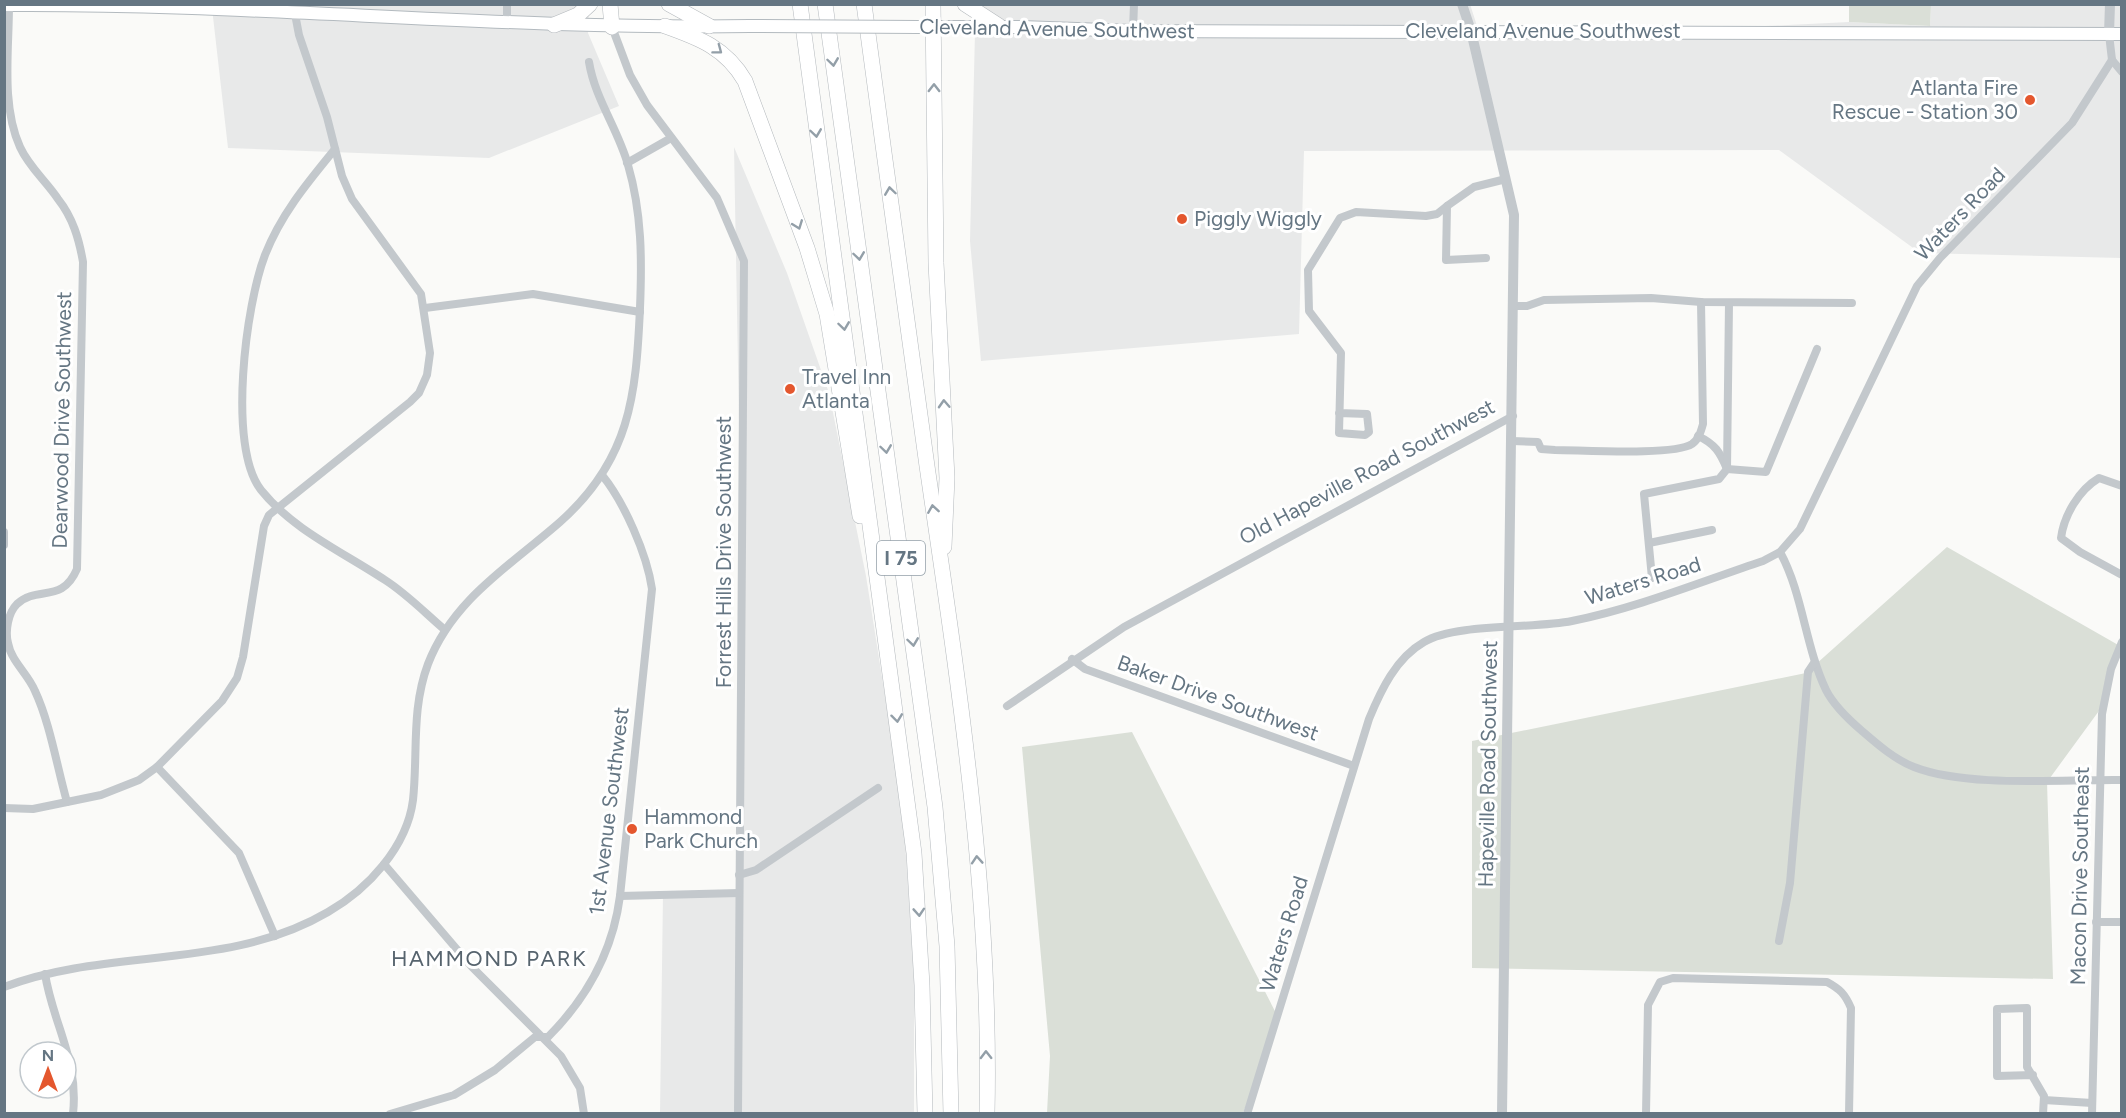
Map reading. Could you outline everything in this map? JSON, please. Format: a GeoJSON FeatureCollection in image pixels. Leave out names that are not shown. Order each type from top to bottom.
{"type":"FeatureCollection","features":[{"type":"Feature","properties":{"kind":"highway"},"geometry":{"type":"LineString","coordinates":[[554,26],[578,15],[590,4]]}},
{"type":"Feature","properties":{"kind":"highway"},"geometry":{"type":"LineString","coordinates":[[610,4],[612,27]]}},
{"type":"Feature","properties":{"kind":"highway"},"geometry":{"type":"LineString","coordinates":[[669,4],[710,26]]}},
{"type":"Feature","properties":{"kind":"highway"},"geometry":{"type":"LineString","coordinates":[[800,4],[890,660],[916,875],[922,985],[925,1113]]}},
{"type":"Feature","properties":{"kind":"highway","name":"I 75"},"geometry":{"type":"LineString","coordinates":[[825,4],[935,807],[947,946],[951,1113]]}},
{"type":"Feature","properties":{"kind":"highway","name":"I 75"},"geometry":{"type":"LineString","coordinates":[[864,4],[942,567],[975,833],[984,966],[987,1113]]}},
{"type":"Feature","properties":{"kind":"highway"},"geometry":{"type":"LineString","coordinates":[[933,4],[936,254],[948,477],[947,525],[942,567]]}},
{"type":"Feature","properties":{"kind":"highway"},"geometry":{"type":"LineString","coordinates":[[965,4],[999,26]]}},
{"type":"Feature","properties":{"kind":"highway"},"geometry":{"type":"LineString","coordinates":[[665,26],[708,42],[723,52],[736,66],[745,81],[807,248],[827,314],[870,581],[890,660]]}},
{"type":"Feature","properties":{"kind":"main road","name":"Cleveland Avenue Southwest"},"geometry":{"type":"LineString","coordinates":[[7,5],[143,5],[507,24],[612,27],[999,26],[1133,31],[2115,34]]}},
{"type":"Feature","properties":{"kind":"street"},"geometry":{"type":"LineString","coordinates":[[507,4],[507,24]]}},
{"type":"Feature","properties":{"kind":"street"},"geometry":{"type":"LineString","coordinates":[[1133,31],[1134,4]]}},
{"type":"Feature","properties":{"kind":"street","name":"Old Hapeville Road Southwest"},"geometry":{"type":"LineString","coordinates":[[1007,706],[1072,659],[1176,597],[1513,416],[1514,215],[1471,31],[1461,4]]}},
{"type":"Feature","properties":{"kind":"street"},"geometry":{"type":"LineString","coordinates":[[2110,4],[2115,34],[2112,60],[2121,72]]}},
{"type":"Feature","properties":{"kind":"street","name":"Dearwood Drive Southwest"},"geometry":{"type":"LineString","coordinates":[[7,5],[9,100],[13,129],[29,165],[70,216],[79,239],[83,262],[78,569],[72,580],[62,590],[28,597],[17,604],[9,617],[7,635],[11,655],[36,693],[67,802]]}},
{"type":"Feature","properties":{"kind":"street"},"geometry":{"type":"LineString","coordinates":[[4,808],[33,808],[119,789],[157,767],[222,701],[237,678],[243,657],[264,526],[276,507],[419,393],[427,375],[430,353],[425,308],[415,282],[352,200],[342,176],[327,117],[299,35],[295,14]]}},
{"type":"Feature","properties":{"kind":"street","name":"Forrest Hills Drive Southwest"},"geometry":{"type":"LineString","coordinates":[[612,27],[630,75],[647,105],[717,198],[744,261],[738,1113]]}},
{"type":"Feature","properties":{"kind":"street","name":"Waters Road"},"geometry":{"type":"LineString","coordinates":[[1247,1113],[1354,766],[1378,697],[1393,672],[1411,651],[1441,635],[1568,622],[1608,614],[1763,561],[1780,552],[1800,529],[1917,286],[1940,258],[2072,123],[2112,60]]}},
{"type":"Feature","properties":{"kind":"street"},"geometry":{"type":"LineString","coordinates":[[4,987],[45,974],[216,951],[275,936],[328,912],[358,891],[384,864],[402,835],[410,815],[418,701],[428,664],[445,630],[470,597],[561,520],[602,475],[616,448],[632,405],[637,375],[641,235],[627,163],[614,127],[593,86],[589,62]]}},
{"type":"Feature","properties":{"kind":"street"},"geometry":{"type":"LineString","coordinates":[[627,163],[672,138]]}},
{"type":"Feature","properties":{"kind":"street"},"geometry":{"type":"LineString","coordinates":[[335,149],[288,208],[265,255],[251,304],[242,387],[242,416],[251,471],[260,488],[276,507],[295,522],[388,582],[445,630]]}},
{"type":"Feature","properties":{"kind":"street"},"geometry":{"type":"LineString","coordinates":[[1339,413],[1341,353],[1309,311],[1308,270],[1335,222],[1348,214],[1426,216],[1437,214],[1474,187],[1506,179]]}},
{"type":"Feature","properties":{"kind":"street"},"geometry":{"type":"LineString","coordinates":[[1447,206],[1446,260],[1486,258]]}},
{"type":"Feature","properties":{"kind":"street"},"geometry":{"type":"LineString","coordinates":[[425,308],[533,294],[640,312]]}},
{"type":"Feature","properties":{"kind":"street"},"geometry":{"type":"LineString","coordinates":[[1513,306],[1527,306],[1544,300],[1668,298],[1701,303],[1852,303]]}},
{"type":"Feature","properties":{"kind":"street"},"geometry":{"type":"LineString","coordinates":[[1512,441],[1538,442],[1541,449],[1555,450],[1672,450],[1691,444],[1698,436],[1702,424],[1701,303]]}},
{"type":"Feature","properties":{"kind":"street"},"geometry":{"type":"LineString","coordinates":[[1652,578],[1644,494],[1719,479],[1727,469],[1729,303]]}},
{"type":"Feature","properties":{"kind":"street"},"geometry":{"type":"LineString","coordinates":[[1727,469],[1766,472],[1816,348]]}},
{"type":"Feature","properties":{"kind":"street","name":"Hapeville Road Southwest"},"geometry":{"type":"LineString","coordinates":[[1502,1113],[1513,416]]}},
{"type":"Feature","properties":{"kind":"street"},"geometry":{"type":"LineString","coordinates":[[1698,436],[1712,443],[1721,452],[1727,469]]}},
{"type":"Feature","properties":{"kind":"street","name":"1st Avenue Southwest"},"geometry":{"type":"LineString","coordinates":[[390,1113],[454,1095],[495,1070],[535,1037],[548,1037],[563,1022],[593,979],[611,937],[620,896],[652,589],[645,559],[612,488],[602,475]]}},
{"type":"Feature","properties":{"kind":"street"},"geometry":{"type":"LineString","coordinates":[[2121,486],[2099,477],[2086,485],[2063,523],[2061,538],[2080,552],[2121,575]]}},
{"type":"Feature","properties":{"kind":"street"},"geometry":{"type":"LineString","coordinates":[[1649,543],[1712,530]]}},
{"type":"Feature","properties":{"kind":"street"},"geometry":{"type":"LineString","coordinates":[[4,532],[4,545]]}},
{"type":"Feature","properties":{"kind":"street"},"geometry":{"type":"LineString","coordinates":[[1780,552],[1787,566],[1814,663],[1827,692],[1845,717],[1877,744],[1914,767],[1933,772],[1991,780],[2121,780]]}},
{"type":"Feature","properties":{"kind":"street","name":"Macon Drive Southeast"},"geometry":{"type":"LineString","coordinates":[[2092,1113],[2102,714],[2111,669],[2121,642]]}},
{"type":"Feature","properties":{"kind":"street","name":"Baker Drive Southwest"},"geometry":{"type":"LineString","coordinates":[[1072,659],[1085,669],[1354,766]]}},
{"type":"Feature","properties":{"kind":"street"},"geometry":{"type":"LineString","coordinates":[[1779,941],[1790,883],[1808,672],[1814,663]]}},
{"type":"Feature","properties":{"kind":"street"},"geometry":{"type":"LineString","coordinates":[[157,767],[239,853],[275,936]]}},
{"type":"Feature","properties":{"kind":"street"},"geometry":{"type":"LineString","coordinates":[[739,875],[756,870],[878,788]]}},
{"type":"Feature","properties":{"kind":"street"},"geometry":{"type":"LineString","coordinates":[[384,864],[472,967],[571,1069],[580,1088],[584,1113]]}},
{"type":"Feature","properties":{"kind":"street"},"geometry":{"type":"LineString","coordinates":[[620,896],[739,893]]}},
{"type":"Feature","properties":{"kind":"street"},"geometry":{"type":"LineString","coordinates":[[2096,922],[2121,922]]}},
{"type":"Feature","properties":{"kind":"street"},"geometry":{"type":"LineString","coordinates":[[45,974],[72,1068],[76,1088],[73,1113]]}},
{"type":"Feature","properties":{"kind":"street"},"geometry":{"type":"LineString","coordinates":[[1646,1113],[1648,1005],[1660,982],[1673,978],[1827,982],[1838,987],[1846,995],[1851,1008],[1849,1113]]}},
{"type":"Feature","properties":{"kind":"street"},"geometry":{"type":"LineString","coordinates":[[2032,1075],[1997,1076],[1997,1009],[2027,1008],[2027,1067],[2040,1085],[2044,1100],[2043,1113]]}},
{"type":"Feature","properties":{"kind":"street"},"geometry":{"type":"LineString","coordinates":[[2044,1100],[2092,1103]]}},
{"type":"Feature","properties":{"kind":"shaded area"},"geometry":{"type":"Polygon","coordinates":[[[1470,4],[1477,26],[1726,28],[1849,22],[1930,26],[1931,5],[2121,5],[2121,258],[1920,253],[1779,150],[1304,151],[1299,334],[981,361],[970,241],[975,32],[971,5],[1470,4]]]}},
{"type":"Feature","properties":{"kind":"shaded area"},"geometry":{"type":"Polygon","coordinates":[[[169,5],[589,5],[588,33],[619,106],[489,158],[228,148],[212,8],[169,5]]]}},
{"type":"Feature","properties":{"kind":"shaded area"},"geometry":{"type":"Polygon","coordinates":[[[1849,5],[1931,5],[1930,26],[1849,22],[1849,5]]]}},
{"type":"Feature","properties":{"kind":"shaded area"},"geometry":{"type":"Polygon","coordinates":[[[734,147],[787,273],[829,393],[866,576],[903,810],[914,978],[914,1113],[660,1114],[663,894],[736,894],[740,477],[734,147]]]}},
{"type":"Feature","properties":{"kind":"shaded area"},"geometry":{"type":"Polygon","coordinates":[[[1947,547],[2120,646],[2104,704],[2047,782],[2053,979],[1472,968],[1472,741],[1806,673],[1947,547]]]}},
{"type":"Feature","properties":{"kind":"shaded area"},"geometry":{"type":"Polygon","coordinates":[[[1132,732],[1279,1019],[1243,1113],[1047,1113],[1050,1056],[1022,747],[1132,732]]]}},
{"type":"Feature","properties":{"kind":"place","name":"Atlanta Fire Rescue - Station 30"},"geometry":{"type":"Point","coordinates":[2030,100]}},
{"type":"Feature","properties":{"kind":"place","name":"Piggly Wiggly"},"geometry":{"type":"Point","coordinates":[1182,219]}},
{"type":"Feature","properties":{"kind":"place","name":"Travel Inn Atlanta"},"geometry":{"type":"Point","coordinates":[790,389]}},
{"type":"Feature","properties":{"kind":"place","name":"Hammond Park Church"},"geometry":{"type":"Point","coordinates":[632,829]}},
{"type":"Feature","properties":{"kind":"district","name":"HAMMOND PARK"},"geometry":{"type":"Point","coordinates":[489,958]}}]}
